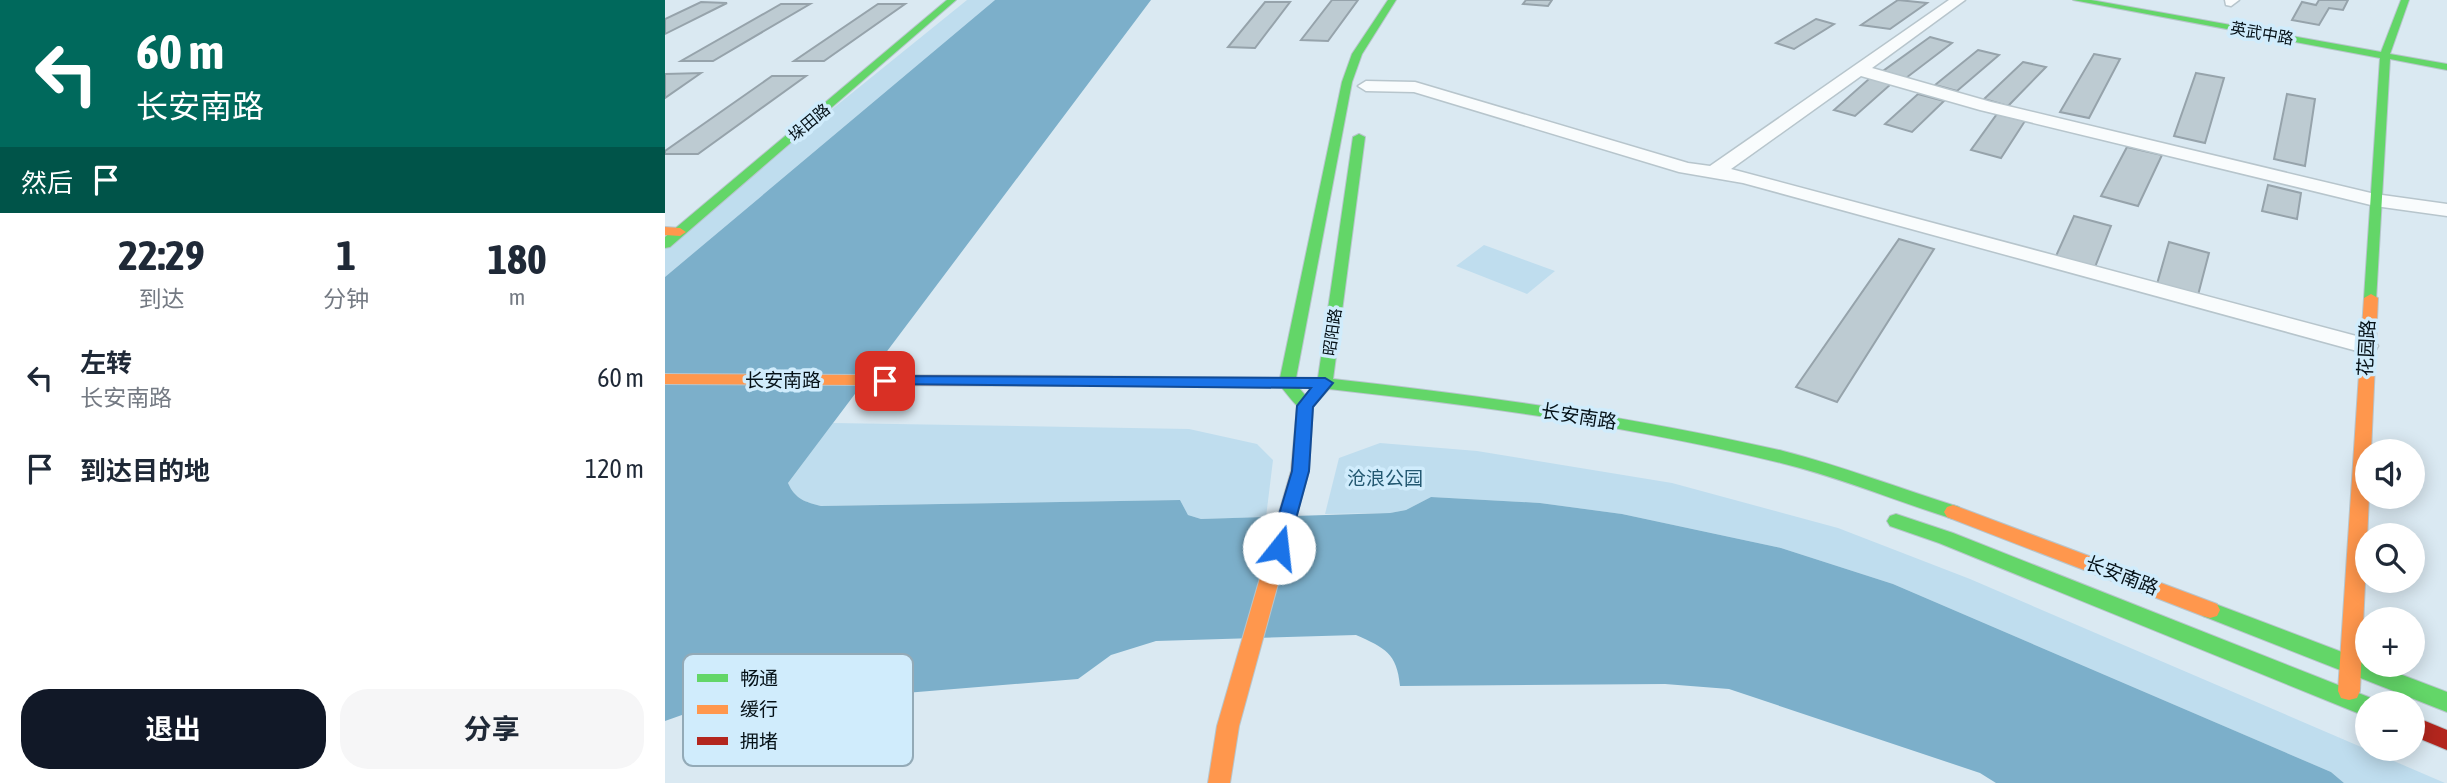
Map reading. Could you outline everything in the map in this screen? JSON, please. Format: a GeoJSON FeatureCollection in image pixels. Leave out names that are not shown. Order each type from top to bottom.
{"type":"FeatureCollection","features":[{"type":"Feature","properties":{"kind":"main road","name":"垛田路"},"geometry":{"type":"LineString","coordinates":[[665,244],[673,231],[952,0]]}},
{"type":"Feature","properties":{"kind":"main road","name":"昭阳路"},"geometry":{"type":"LineString","coordinates":[[1287,383],[1347,82],[1357,54],[1392,0]]}},
{"type":"Feature","properties":{"kind":"main road"},"geometry":{"type":"LineString","coordinates":[[1365,92],[1372,57],[1407,0]]}},
{"type":"Feature","properties":{"kind":"main road","name":"英武中路"},"geometry":{"type":"LineString","coordinates":[[2077,0],[2447,67]]}},
{"type":"Feature","properties":{"kind":"main road","name":"花园路"},"geometry":{"type":"LineString","coordinates":[[2349,699],[2366,346],[2385,55],[2405,0]]}},
{"type":"Feature","properties":{"kind":"main road","name":"昭阳路"},"geometry":{"type":"LineString","coordinates":[[1305,406],[1325,383],[1360,126]]}},
{"type":"Feature","properties":{"kind":"main road","name":"长安南路"},"geometry":{"type":"LineString","coordinates":[[665,379],[1325,383],[1473,400],[1625,423],[1786,458],[1975,519],[2447,702]]}},
{"type":"Feature","properties":{"kind":"main road"},"geometry":{"type":"LineString","coordinates":[[1219,783],[1228,726],[1300,471],[1305,406],[1287,383]]}},
{"type":"Feature","properties":{"kind":"main road"},"geometry":{"type":"LineString","coordinates":[[1278,406],[1332,408]]}},
{"type":"Feature","properties":{"kind":"main road","name":"长安南路"},"geometry":{"type":"LineString","coordinates":[[1881,516],[1946,538],[2355,702]]}},
{"type":"Feature","properties":{"kind":"main road"},"geometry":{"type":"LineString","coordinates":[[2425,731],[2447,740]]}},
{"type":"Feature","properties":{"kind":"street"},"geometry":{"type":"LineString","coordinates":[[1714,172],[1856,69],[1958,0]]}},
{"type":"Feature","properties":{"kind":"street"},"geometry":{"type":"LineString","coordinates":[[1856,69],[1986,106],[2375,200],[2447,210]]}},
{"type":"Feature","properties":{"kind":"street"},"geometry":{"type":"LineString","coordinates":[[1365,92],[1415,87],[1686,167],[1758,180],[2366,346]]}},
{"type":"Feature","properties":{"kind":"green space"},"geometry":{"type":"Polygon","coordinates":[[[967,0],[995,0],[665,277],[665,244],[967,0]]]}},
{"type":"Feature","properties":{"kind":"green space"},"geometry":{"type":"Polygon","coordinates":[[[1484,245],[1555,271],[1527,294],[1456,266],[1484,245]]]}},
{"type":"Feature","properties":{"kind":"green space"},"geometry":{"type":"Polygon","coordinates":[[[833,423],[1189,429],[1257,444],[1273,460],[1266,517],[1201,519],[1188,515],[1180,500],[821,506],[801,499],[788,483],[833,423]]]}},
{"type":"Feature","properties":{"kind":"green space","name":"沧浪公园"},"geometry":{"type":"Polygon","coordinates":[[[1380,443],[1477,451],[1672,483],[1838,528],[1970,579],[2355,744],[2355,761],[2394,761],[2445,783],[2344,783],[2331,772],[1893,584],[1781,548],[1622,514],[1540,503],[1431,497],[1406,510],[1390,513],[1325,514],[1339,458],[1380,443]]]}},
{"type":"Feature","properties":{"kind":"shaded area"},"geometry":{"type":"Polygon","coordinates":[[[995,0],[1151,0],[788,483],[801,499],[821,506],[1180,500],[1188,515],[1201,519],[1390,513],[1406,510],[1431,497],[1540,503],[1622,514],[1781,548],[1893,584],[2331,772],[2344,783],[1996,783],[1980,773],[1729,689],[1665,684],[1400,686],[1396,666],[1388,653],[1356,635],[1156,641],[1111,655],[1078,679],[913,692],[913,654],[683,654],[683,715],[665,721],[665,277],[995,0]]]}},
{"type":"Feature","properties":{"kind":"building"},"geometry":{"type":"Polygon","coordinates":[[[1332,0],[1358,0],[1328,41],[1301,40],[1332,0]]]}},
{"type":"Feature","properties":{"kind":"building"},"geometry":{"type":"Polygon","coordinates":[[[1526,0],[1552,0],[1548,6],[1523,4],[1526,0]]]}},
{"type":"Feature","properties":{"kind":"building"},"geometry":{"type":"Polygon","coordinates":[[[1898,0],[1927,3],[1890,29],[1861,25],[1898,0]]]}},
{"type":"Feature","properties":{"kind":"building"},"geometry":{"type":"Polygon","coordinates":[[[2319,0],[2348,0],[2343,10],[2329,8],[2319,25],[2292,20],[2302,2],[2316,5],[2319,0]]]}},
{"type":"Feature","properties":{"kind":"building"},"geometry":{"type":"Polygon","coordinates":[[[701,2],[727,3],[665,34],[665,19],[701,2]]]}},
{"type":"Feature","properties":{"kind":"building"},"geometry":{"type":"Polygon","coordinates":[[[1265,2],[1290,2],[1255,48],[1228,47],[1265,2]]]}},
{"type":"Feature","properties":{"kind":"building"},"geometry":{"type":"Polygon","coordinates":[[[781,4],[810,4],[713,61],[681,61],[781,4]]]}},
{"type":"Feature","properties":{"kind":"building"},"geometry":{"type":"Polygon","coordinates":[[[878,4],[905,4],[824,61],[794,61],[878,4]]]}},
{"type":"Feature","properties":{"kind":"building"},"geometry":{"type":"Polygon","coordinates":[[[1816,19],[1834,24],[1794,49],[1776,43],[1816,19]]]}},
{"type":"Feature","properties":{"kind":"building"},"geometry":{"type":"Polygon","coordinates":[[[1930,37],[1952,43],[1906,78],[1883,71],[1930,37]]]}},
{"type":"Feature","properties":{"kind":"building"},"geometry":{"type":"Polygon","coordinates":[[[1978,50],[1999,55],[1957,91],[1935,85],[1978,50]]]}},
{"type":"Feature","properties":{"kind":"building"},"geometry":{"type":"Polygon","coordinates":[[[2094,54],[2120,59],[2089,118],[2060,112],[2094,54]]]}},
{"type":"Feature","properties":{"kind":"building"},"geometry":{"type":"Polygon","coordinates":[[[2023,62],[2046,67],[2008,106],[1984,99],[2023,62]]]}},
{"type":"Feature","properties":{"kind":"building"},"geometry":{"type":"Polygon","coordinates":[[[701,73],[665,98],[665,74],[701,73]]]}},
{"type":"Feature","properties":{"kind":"building"},"geometry":{"type":"Polygon","coordinates":[[[2196,73],[2224,78],[2205,143],[2174,136],[2196,73]]]}},
{"type":"Feature","properties":{"kind":"building"},"geometry":{"type":"Polygon","coordinates":[[[772,76],[806,76],[698,154],[665,154],[665,151],[772,76]]]}},
{"type":"Feature","properties":{"kind":"building"},"geometry":{"type":"Polygon","coordinates":[[[1870,78],[1891,84],[1855,116],[1834,110],[1870,78]]]}},
{"type":"Feature","properties":{"kind":"building"},"geometry":{"type":"Polygon","coordinates":[[[1918,94],[1944,101],[1912,132],[1885,124],[1918,94]]]}},
{"type":"Feature","properties":{"kind":"building"},"geometry":{"type":"Polygon","coordinates":[[[2287,94],[2315,99],[2305,166],[2274,159],[2287,94]]]}},
{"type":"Feature","properties":{"kind":"building"},"geometry":{"type":"Polygon","coordinates":[[[1997,114],[2025,121],[2001,158],[1971,150],[1997,114]]]}},
{"type":"Feature","properties":{"kind":"building"},"geometry":{"type":"Polygon","coordinates":[[[2127,147],[2162,155],[2138,206],[2101,196],[2127,147]]]}},
{"type":"Feature","properties":{"kind":"building"},"geometry":{"type":"Polygon","coordinates":[[[2268,185],[2301,193],[2297,219],[2262,211],[2268,185]]]}},
{"type":"Feature","properties":{"kind":"building"},"geometry":{"type":"Polygon","coordinates":[[[2074,216],[2111,226],[2095,267],[2056,256],[2074,216]]]}},
{"type":"Feature","properties":{"kind":"building"},"geometry":{"type":"Polygon","coordinates":[[[1899,239],[1934,249],[1837,402],[1796,387],[1899,239]]]}},
{"type":"Feature","properties":{"kind":"building"},"geometry":{"type":"Polygon","coordinates":[[[2169,242],[2209,253],[2198,295],[2157,284],[2169,242]]]}},
{"type":"Feature","properties":{"kind":"traffic: fast"},"geometry":{"type":"LineString","coordinates":[[665,244],[952,0]]}},
{"type":"Feature","properties":{"kind":"traffic: fast"},"geometry":{"type":"LineString","coordinates":[[1305,406],[1287,383],[1347,82],[1357,54],[1392,0]]}},
{"type":"Feature","properties":{"kind":"traffic: fast"},"geometry":{"type":"LineString","coordinates":[[2077,0],[2447,67]]}},
{"type":"Feature","properties":{"kind":"traffic: fast"},"geometry":{"type":"LineString","coordinates":[[2371,298],[2385,55],[2405,0]]}},
{"type":"Feature","properties":{"kind":"traffic: fast"},"geometry":{"type":"LineString","coordinates":[[1305,406],[1325,383],[1359,137]]}},
{"type":"Feature","properties":{"kind":"traffic: fast"},"geometry":{"type":"LineString","coordinates":[[1074,381],[1325,383],[1473,400],[1624,423],[1785,458],[1953,512]]}},
{"type":"Feature","properties":{"kind":"traffic: fast"},"geometry":{"type":"LineString","coordinates":[[1896,521],[1946,538],[2355,702]]}},
{"type":"Feature","properties":{"kind":"traffic: fast"},"geometry":{"type":"LineString","coordinates":[[2210,610],[2447,702]]}},
{"type":"Feature","properties":{"kind":"traffic: slow"},"geometry":{"type":"LineString","coordinates":[[665,231],[680,232]]}},
{"type":"Feature","properties":{"kind":"traffic: slow"},"geometry":{"type":"LineString","coordinates":[[2349,691],[2371,298]]}},
{"type":"Feature","properties":{"kind":"traffic: slow"},"geometry":{"type":"LineString","coordinates":[[665,379],[1074,381]]}},
{"type":"Feature","properties":{"kind":"traffic: slow"},"geometry":{"type":"LineString","coordinates":[[1219,783],[1228,726],[1300,471],[1305,406]]}},
{"type":"Feature","properties":{"kind":"traffic: slow"},"geometry":{"type":"LineString","coordinates":[[1953,512],[2210,610]]}},
{"type":"Feature","properties":{"kind":"traffic: jam"},"geometry":{"type":"LineString","coordinates":[[2425,731],[2447,740]]}},
{"type":"Feature","properties":{"kind":"route"},"geometry":{"type":"LineString","coordinates":[[885,381],[1325,383],[1305,406],[1300,471],[1279,548]]}}]}
